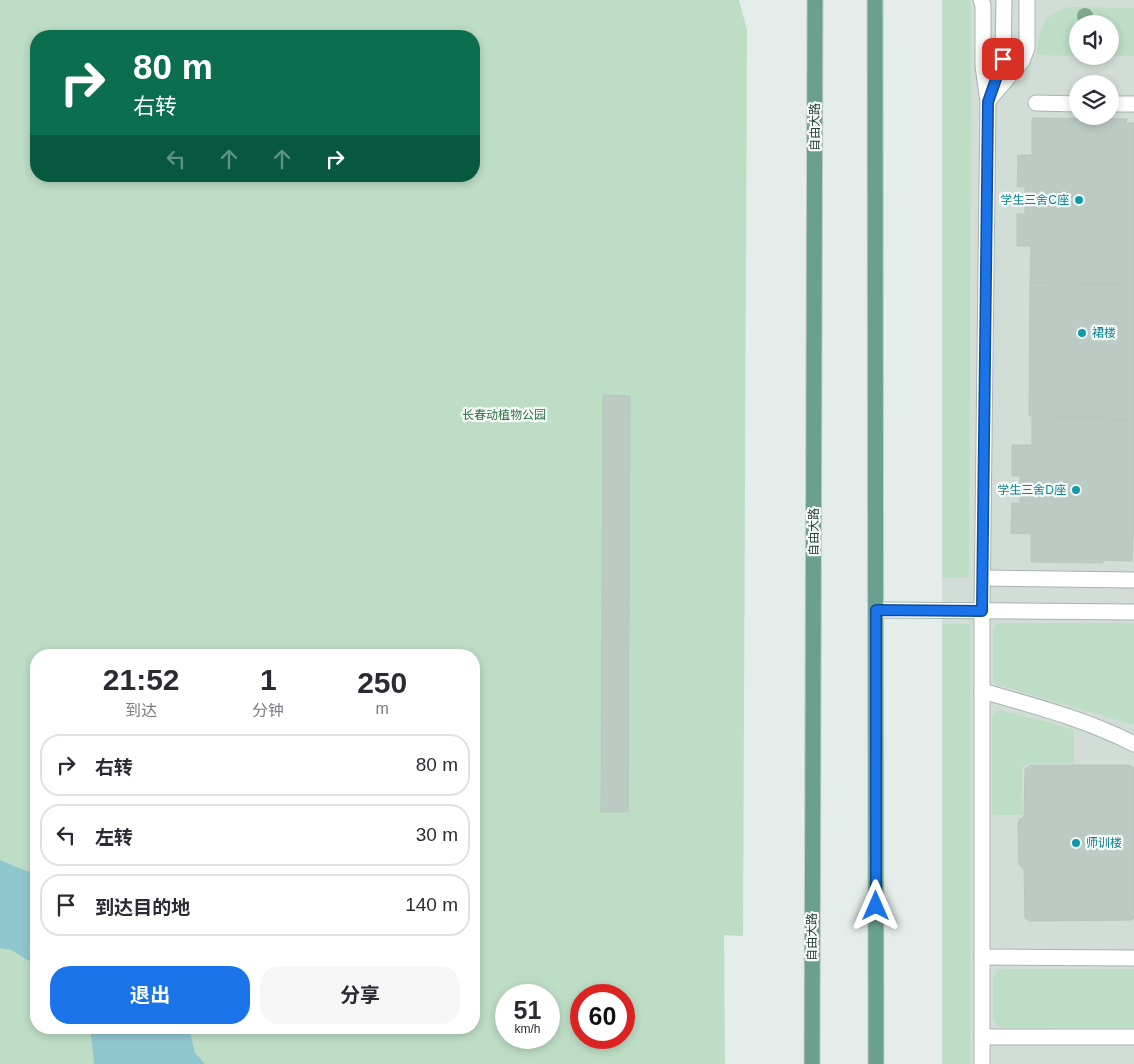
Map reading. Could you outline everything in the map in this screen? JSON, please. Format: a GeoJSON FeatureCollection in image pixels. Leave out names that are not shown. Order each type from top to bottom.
{"type":"FeatureCollection","features":[{"type":"Feature","properties":{"kind":"main road","name":"自由大路"},"geometry":{"type":"LineString","coordinates":[[812,1064],[815,0]]}},
{"type":"Feature","properties":{"kind":"main road"},"geometry":{"type":"LineString","coordinates":[[875,0],[876,1064]]}},
{"type":"Feature","properties":{"kind":"lane"},"geometry":{"type":"LineString","coordinates":[[981,0],[983,5],[983,66],[988,102],[982,611],[982,1064]]}},
{"type":"Feature","properties":{"kind":"lane"},"geometry":{"type":"LineString","coordinates":[[988,102],[1003,59],[1004,0]]}},
{"type":"Feature","properties":{"kind":"lane"},"geometry":{"type":"LineString","coordinates":[[988,102],[1022,61],[1027,48],[1027,0]]}},
{"type":"Feature","properties":{"kind":"lane"},"geometry":{"type":"LineString","coordinates":[[1036,103],[1069,104]]}},
{"type":"Feature","properties":{"kind":"lane"},"geometry":{"type":"LineString","coordinates":[[1119,104],[1134,104]]}},
{"type":"Feature","properties":{"kind":"lane"},"geometry":{"type":"LineString","coordinates":[[983,578],[1134,580]]}},
{"type":"Feature","properties":{"kind":"lane"},"geometry":{"type":"LineString","coordinates":[[876,610],[1134,612]]}},
{"type":"Feature","properties":{"kind":"lane"},"geometry":{"type":"LineString","coordinates":[[982,691],[1068,716],[1134,744]]}},
{"type":"Feature","properties":{"kind":"lane"},"geometry":{"type":"LineString","coordinates":[[982,958],[1134,958]]}},
{"type":"Feature","properties":{"kind":"lane"},"geometry":{"type":"LineString","coordinates":[[982,1037],[1134,1037]]}},
{"type":"Feature","properties":{"kind":"shaded area"},"geometry":{"type":"Polygon","coordinates":[[[942,0],[1134,0],[1134,1064],[942,1064],[942,0]]]}},
{"type":"Feature","properties":{"kind":"green space","name":"长春动植物公园"},"geometry":{"type":"Polygon","coordinates":[[[0,0],[739,0],[747,30],[743,936],[724,935],[725,1064],[0,1064],[0,0]]]}},
{"type":"Feature","properties":{"kind":"green space"},"geometry":{"type":"Polygon","coordinates":[[[942,0],[969,0],[971,7],[969,578],[942,578],[942,0]]]}},
{"type":"Feature","properties":{"kind":"green space"},"geometry":{"type":"Polygon","coordinates":[[[1069,7],[1134,8],[1134,56],[1119,56],[1119,15],[1069,15],[1069,56],[1037,55],[1040,31],[1043,24],[1060,10],[1069,7]]]}},
{"type":"Feature","properties":{"kind":"green space"},"geometry":{"type":"Polygon","coordinates":[[[999,623],[1134,623],[1134,725],[995,684],[993,680],[993,629],[999,623]]]}},
{"type":"Feature","properties":{"kind":"green space"},"geometry":{"type":"Polygon","coordinates":[[[942,624],[970,624],[970,1064],[942,1064],[942,624]]]}},
{"type":"Feature","properties":{"kind":"green space"},"geometry":{"type":"Polygon","coordinates":[[[997,710],[1074,730],[1074,763],[1030,763],[1022,768],[1022,815],[994,815],[992,812],[992,716],[997,710]]]}},
{"type":"Feature","properties":{"kind":"green space"},"geometry":{"type":"Polygon","coordinates":[[[1134,969],[1134,1028],[1001,1027],[993,1019],[993,977],[999,970],[1134,969]]]}},
{"type":"Feature","properties":{"kind":"water"},"geometry":{"type":"Polygon","coordinates":[[[0,860],[30,872],[30,961],[11,950],[0,948],[0,860]]]}},
{"type":"Feature","properties":{"kind":"water"},"geometry":{"type":"Polygon","coordinates":[[[91,1034],[190,1034],[195,1053],[205,1064],[94,1064],[91,1034]]]}},
{"type":"Feature","properties":{"kind":"building","name":"学生三舍C座"},"geometry":{"type":"Polygon","coordinates":[[[1032,118],[1069,118],[1069,125],[1119,125],[1119,119],[1127,119],[1126,123],[1134,123],[1134,280],[1125,280],[1125,284],[1030,283],[1031,246],[1017,246],[1017,214],[1025,214],[1025,187],[1017,187],[1018,155],[1032,155],[1032,118]]]}},
{"type":"Feature","properties":{"kind":"building","name":"裙楼"},"geometry":{"type":"Polygon","coordinates":[[[1125,280],[1134,280],[1134,420],[1105,420],[1105,417],[1029,416],[1030,283],[1125,284],[1125,280]]]}},
{"type":"Feature","properties":{"kind":"building"},"geometry":{"type":"Polygon","coordinates":[[[603,395],[630,396],[628,812],[601,812],[603,395]]]}},
{"type":"Feature","properties":{"kind":"building","name":"学生三舍D座"},"geometry":{"type":"Polygon","coordinates":[[[1032,417],[1105,417],[1105,420],[1134,420],[1134,535],[1132,561],[1103,560],[1103,563],[1031,562],[1031,534],[1011,533],[1012,503],[1020,503],[1020,476],[1012,476],[1012,445],[1032,445],[1032,417]]]}},
{"type":"Feature","properties":{"kind":"building","name":"师训楼"},"geometry":{"type":"Polygon","coordinates":[[[1030,765],[1129,765],[1134,768],[1134,917],[1132,920],[1030,921],[1025,918],[1024,869],[1019,865],[1018,823],[1024,817],[1025,769],[1030,765]]]}},
{"type":"Feature","properties":{"kind":"place","name":"学生三舍C座"},"geometry":{"type":"Point","coordinates":[1079,200]}},
{"type":"Feature","properties":{"kind":"place","name":"裙楼"},"geometry":{"type":"Point","coordinates":[1082,333]}},
{"type":"Feature","properties":{"kind":"place","name":"学生三舍D座"},"geometry":{"type":"Point","coordinates":[1076,490]}},
{"type":"Feature","properties":{"kind":"place","name":"师训楼"},"geometry":{"type":"Point","coordinates":[1076,843]}},
{"type":"Feature","properties":{"kind":"route"},"geometry":{"type":"LineString","coordinates":[[876,906],[876,610],[982,611],[988,102],[1003,59]]}}]}
